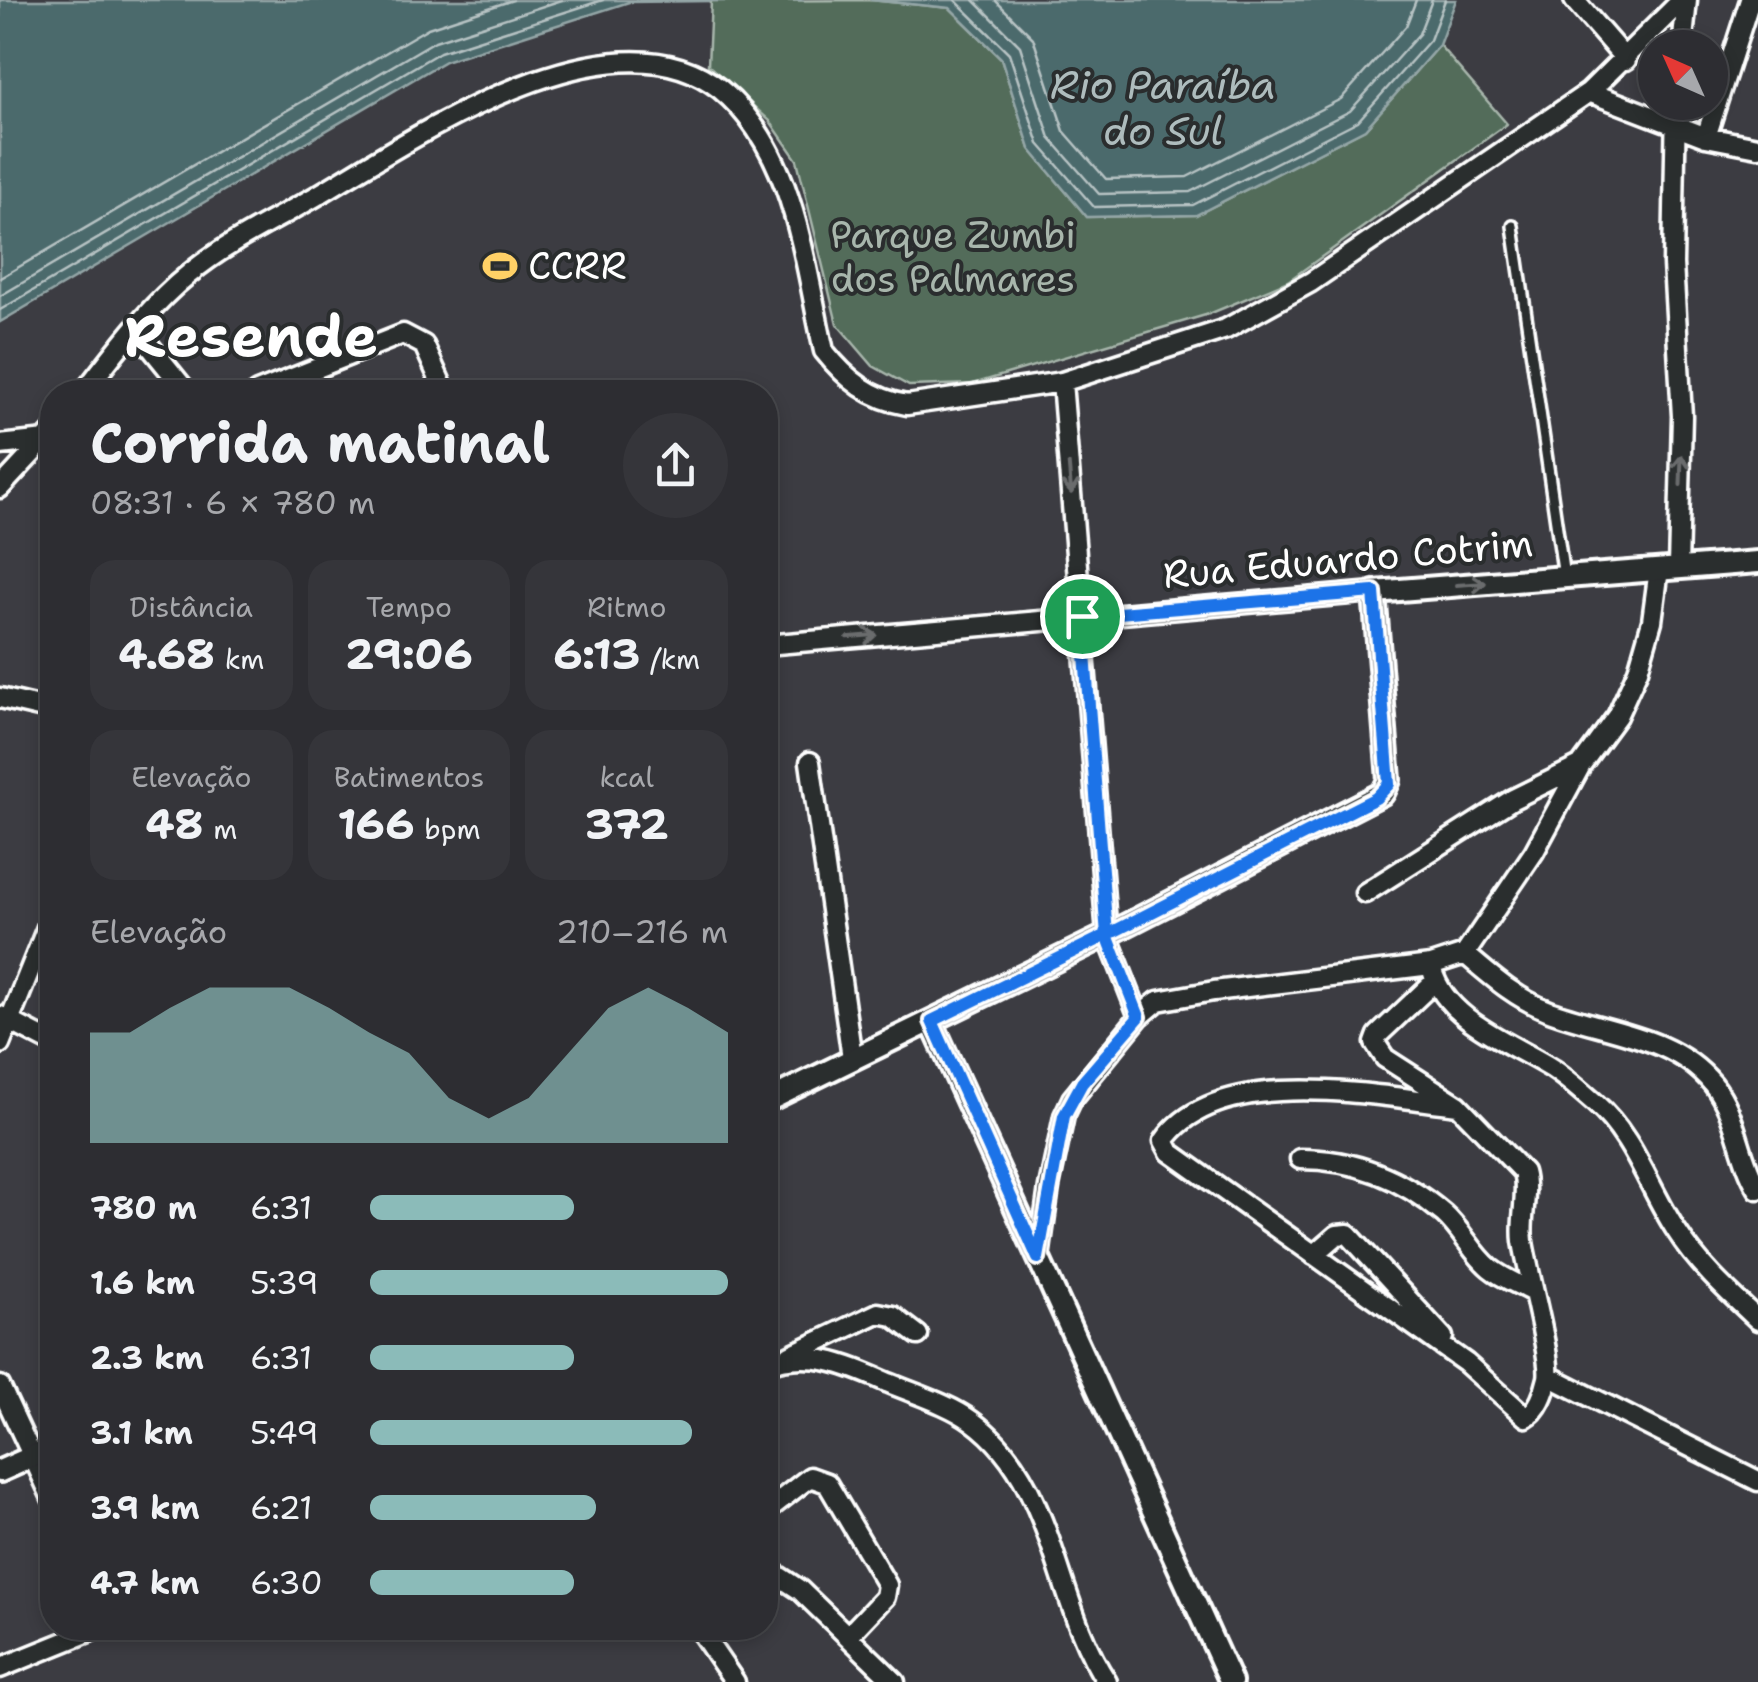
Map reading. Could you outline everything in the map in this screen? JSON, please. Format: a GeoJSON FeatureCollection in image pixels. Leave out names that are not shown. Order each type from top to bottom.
{"type":"FeatureCollection","features":[{"type":"Feature","properties":{"kind":"street"},"geometry":{"type":"LineString","coordinates":[[1574,0],[1626,60]]}},
{"type":"Feature","properties":{"kind":"street"},"geometry":{"type":"LineString","coordinates":[[94,380],[135,328],[198,267],[455,113],[508,90],[562,74],[616,61],[641,60],[697,74],[746,114],[766,144],[789,200],[824,351],[866,392],[886,402],[908,405],[1062,382],[1226,328],[1311,282],[1589,92],[1684,0]]}},
{"type":"Feature","properties":{"kind":"street"},"geometry":{"type":"LineString","coordinates":[[1683,30],[1684,0]]}},
{"type":"Feature","properties":{"kind":"street"},"geometry":{"type":"LineString","coordinates":[[1706,137],[1750,0]]}},
{"type":"Feature","properties":{"kind":"street"},"geometry":{"type":"LineString","coordinates":[[1589,92],[1706,137],[1758,147]]}},
{"type":"Feature","properties":{"kind":"street"},"geometry":{"type":"LineString","coordinates":[[1314,1255],[1341,1233],[1354,1238],[1466,1363],[1526,1417],[1536,1408],[1549,1376],[1520,1216],[1526,1183],[1523,1172],[1458,1105],[1384,1058],[1375,1043],[1433,973],[1465,954],[1534,852],[1582,766],[1617,716],[1638,670],[1669,569],[1682,416],[1673,264],[1674,120]]}},
{"type":"Feature","properties":{"kind":"street"},"geometry":{"type":"LineString","coordinates":[[135,328],[178,380]]}},
{"type":"Feature","properties":{"kind":"street"},"geometry":{"type":"LineString","coordinates":[[287,380],[402,334],[424,346],[440,380]]}},
{"type":"Feature","properties":{"kind":"street"},"geometry":{"type":"LineString","coordinates":[[1062,382],[1107,935],[1139,1017]]}},
{"type":"Feature","properties":{"kind":"street"},"geometry":{"type":"LineString","coordinates":[[0,445],[40,439]]}},
{"type":"Feature","properties":{"kind":"street"},"geometry":{"type":"LineString","coordinates":[[0,488],[40,448]]}},
{"type":"Feature","properties":{"kind":"street","name":"Rua Eduardo Cotrim"},"geometry":{"type":"LineString","coordinates":[[778,644],[1758,562]]}},
{"type":"Feature","properties":{"kind":"street"},"geometry":{"type":"LineString","coordinates":[[778,1095],[1376,798],[1387,788],[1389,780],[1374,592]]}},
{"type":"Feature","properties":{"kind":"street"},"geometry":{"type":"LineString","coordinates":[[0,698],[40,707]]}},
{"type":"Feature","properties":{"kind":"street"},"geometry":{"type":"LineString","coordinates":[[810,762],[852,1058]]}},
{"type":"Feature","properties":{"kind":"street"},"geometry":{"type":"LineString","coordinates":[[1365,893],[1513,799],[1582,766]]}},
{"type":"Feature","properties":{"kind":"street"},"geometry":{"type":"LineString","coordinates":[[0,1044],[5,1018],[40,941]]}},
{"type":"Feature","properties":{"kind":"street"},"geometry":{"type":"LineString","coordinates":[[1465,954],[1517,996],[1548,1010],[1649,1041],[1700,1070],[1723,1098],[1758,1190]]}},
{"type":"Feature","properties":{"kind":"street"},"geometry":{"type":"LineString","coordinates":[[1038,1258],[1064,1116],[1082,1083],[1139,1017],[1167,998],[1433,973]]}},
{"type":"Feature","properties":{"kind":"street"},"geometry":{"type":"LineString","coordinates":[[1433,973],[1465,1016],[1557,1072],[1613,1119],[1626,1134],[1646,1179],[1692,1255],[1758,1320]]}},
{"type":"Feature","properties":{"kind":"street"},"geometry":{"type":"LineString","coordinates":[[5,1018],[40,1037]]}},
{"type":"Feature","properties":{"kind":"street"},"geometry":{"type":"LineString","coordinates":[[932,1021],[1232,1682]]}},
{"type":"Feature","properties":{"kind":"street"},"geometry":{"type":"LineString","coordinates":[[1458,1105],[1317,1090],[1236,1096],[1200,1110],[1166,1136],[1164,1146],[1466,1363]]}},
{"type":"Feature","properties":{"kind":"street"},"geometry":{"type":"LineString","coordinates":[[1300,1159],[1335,1159],[1379,1173],[1423,1198],[1447,1217],[1494,1271],[1532,1291]]}},
{"type":"Feature","properties":{"kind":"street"},"geometry":{"type":"LineString","coordinates":[[778,1360],[878,1313],[893,1316],[918,1335]]}},
{"type":"Feature","properties":{"kind":"street"},"geometry":{"type":"LineString","coordinates":[[789,1356],[836,1360],[968,1417],[989,1434],[1012,1460],[1036,1504],[1086,1642],[1108,1682]]}},
{"type":"Feature","properties":{"kind":"street"},"geometry":{"type":"LineString","coordinates":[[1549,1376],[1758,1481]]}},
{"type":"Feature","properties":{"kind":"street"},"geometry":{"type":"LineString","coordinates":[[0,1386],[40,1447]]}},
{"type":"Feature","properties":{"kind":"street"},"geometry":{"type":"LineString","coordinates":[[0,1471],[40,1453]]}},
{"type":"Feature","properties":{"kind":"street"},"geometry":{"type":"LineString","coordinates":[[778,1502],[810,1477],[827,1482],[887,1584],[885,1597],[849,1635]]}},
{"type":"Feature","properties":{"kind":"street"},"geometry":{"type":"LineString","coordinates":[[778,1574],[792,1582],[895,1682]]}},
{"type":"Feature","properties":{"kind":"street"},"geometry":{"type":"LineString","coordinates":[[0,1668],[69,1640]]}},
{"type":"Feature","properties":{"kind":"street"},"geometry":{"type":"LineString","coordinates":[[706,1640],[735,1682]]}},
{"type":"Feature","properties":{"kind":"lane"},"geometry":{"type":"LineString","coordinates":[[1513,226],[1564,577]]}},
{"type":"Feature","properties":{"kind":"green space","name":"Parque Zumbi dos Palmares"},"geometry":{"type":"Polygon","coordinates":[[[870,0],[950,8],[1001,58],[1030,149],[1087,217],[1196,215],[1365,129],[1439,45],[1507,124],[1288,281],[1209,314],[973,384],[909,386],[873,366],[837,324],[797,160],[770,121],[708,65],[711,1],[870,0]]]}},
{"type":"Feature","properties":{"kind":"water"},"geometry":{"type":"Polygon","coordinates":[[[0,0],[804,0],[629,2],[445,61],[0,322],[0,0]]]}},
{"type":"Feature","properties":{"kind":"water","name":"Rio Paraíba do Sul"},"geometry":{"type":"Polygon","coordinates":[[[870,0],[1456,0],[1439,45],[1365,129],[1196,215],[1087,217],[1030,149],[1001,58],[950,8],[870,0]]]}},
{"type":"Feature","properties":{"kind":"place","name":"CCRR"},"geometry":{"type":"Point","coordinates":[500,266]}},
{"type":"Feature","properties":{"kind":"district","name":"Resende"},"geometry":{"type":"Point","coordinates":[251,336]}},
{"type":"Feature","properties":{"kind":"route"},"geometry":{"type":"LineString","coordinates":[[1082,616],[1107,935],[932,1021],[1038,1258],[1064,1116],[1082,1083],[1139,1017],[1107,935],[1376,798],[1389,784],[1374,592],[1082,616]]}}]}
